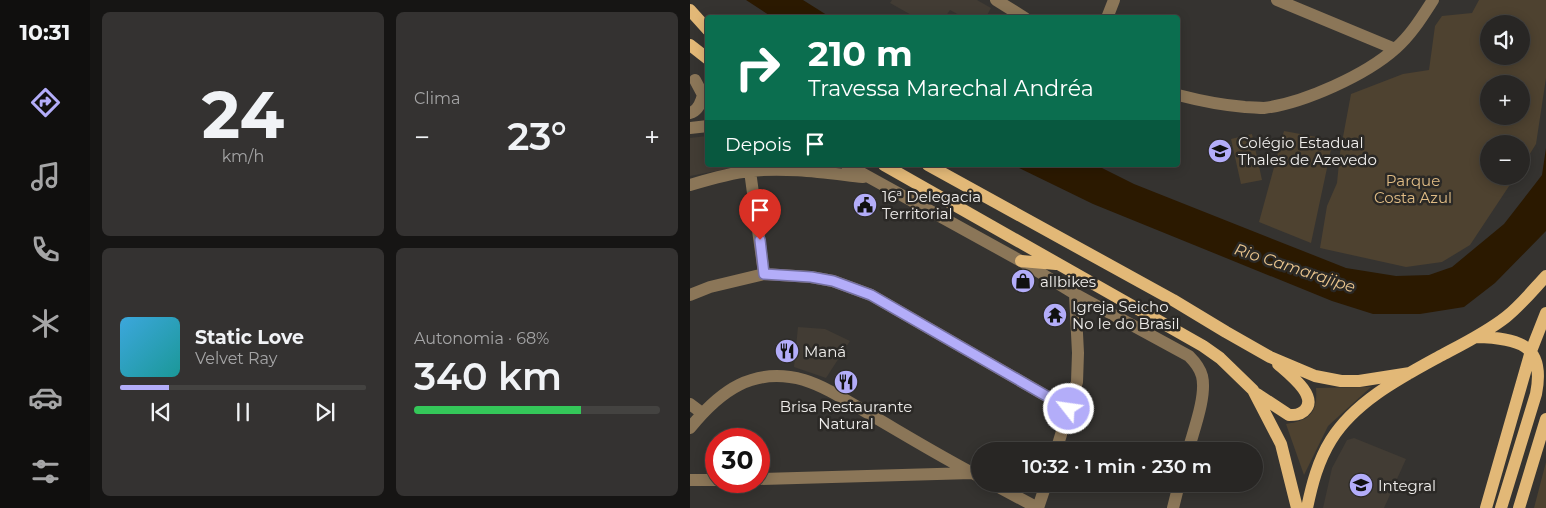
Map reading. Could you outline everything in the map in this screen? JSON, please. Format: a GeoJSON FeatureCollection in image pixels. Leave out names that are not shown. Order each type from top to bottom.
{"type":"FeatureCollection","features":[{"type":"Feature","properties":{"kind":"main road"},"geometry":{"type":"LineString","coordinates":[[690,10],[705,27]]}},
{"type":"Feature","properties":{"kind":"main road"},"geometry":{"type":"LineString","coordinates":[[690,45],[705,58]]}},
{"type":"Feature","properties":{"kind":"main road"},"geometry":{"type":"LineString","coordinates":[[888,167],[1203,346],[1220,358],[1253,390],[1289,415],[1302,413],[1307,408],[1309,402],[1307,395],[1303,388],[1270,357]]}},
{"type":"Feature","properties":{"kind":"main road"},"geometry":{"type":"LineString","coordinates":[[932,167],[1173,300],[1270,357],[1315,376],[1341,381],[1379,378],[1410,372]]}},
{"type":"Feature","properties":{"kind":"main road"},"geometry":{"type":"LineString","coordinates":[[1021,261],[1061,265]]}},
{"type":"Feature","properties":{"kind":"main road"},"geometry":{"type":"LineString","coordinates":[[1307,508],[1317,467],[1331,439],[1340,428],[1369,400],[1410,372],[1476,337],[1506,317],[1523,302],[1546,276]]}},
{"type":"Feature","properties":{"kind":"main road"},"geometry":{"type":"LineString","coordinates":[[1486,508],[1531,351],[1546,313]]}},
{"type":"Feature","properties":{"kind":"main road"},"geometry":{"type":"LineString","coordinates":[[1476,337],[1505,339],[1524,346],[1537,359],[1540,368],[1540,378],[1502,508]]}},
{"type":"Feature","properties":{"kind":"main road"},"geometry":{"type":"LineString","coordinates":[[1253,390],[1281,444],[1297,508]]}},
{"type":"Feature","properties":{"kind":"main road"},"geometry":{"type":"LineString","coordinates":[[1519,508],[1546,419]]}},
{"type":"Feature","properties":{"kind":"street"},"geometry":{"type":"LineString","coordinates":[[996,0],[1021,15]]}},
{"type":"Feature","properties":{"kind":"street"},"geometry":{"type":"LineString","coordinates":[[1108,15],[1114,0]]}},
{"type":"Feature","properties":{"kind":"street"},"geometry":{"type":"LineString","coordinates":[[1277,0],[1395,49]]}},
{"type":"Feature","properties":{"kind":"street"},"geometry":{"type":"LineString","coordinates":[[1180,96],[1217,105],[1264,108],[1293,101],[1331,88],[1367,69],[1395,49],[1417,24],[1433,0]]}},
{"type":"Feature","properties":{"kind":"street"},"geometry":{"type":"LineString","coordinates":[[692,79],[705,86]]}},
{"type":"Feature","properties":{"kind":"street"},"geometry":{"type":"LineString","coordinates":[[690,113],[694,112],[701,104],[703,96],[692,79]]}},
{"type":"Feature","properties":{"kind":"street"},"geometry":{"type":"LineString","coordinates":[[690,128],[705,126]]}},
{"type":"Feature","properties":{"kind":"street"},"geometry":{"type":"LineString","coordinates":[[850,167],[1189,356],[1196,363],[1202,379],[1201,399],[1190,442]]}},
{"type":"Feature","properties":{"kind":"street"},"geometry":{"type":"LineString","coordinates":[[690,185],[750,171],[798,170],[869,178]]}},
{"type":"Feature","properties":{"kind":"street"},"geometry":{"type":"LineString","coordinates":[[750,171],[764,274]]}},
{"type":"Feature","properties":{"kind":"street"},"geometry":{"type":"LineString","coordinates":[[690,295],[710,287],[764,274],[811,277],[833,281],[871,295],[1069,409]]}},
{"type":"Feature","properties":{"kind":"street"},"geometry":{"type":"LineString","coordinates":[[1059,442],[1077,382],[1075,294]]}},
{"type":"Feature","properties":{"kind":"street"},"geometry":{"type":"LineString","coordinates":[[690,428],[702,413],[727,391],[746,381],[767,376],[796,378],[805,380],[836,395],[971,472]]}},
{"type":"Feature","properties":{"kind":"street"},"geometry":{"type":"LineString","coordinates":[[690,404],[702,413]]}},
{"type":"Feature","properties":{"kind":"street"},"geometry":{"type":"LineString","coordinates":[[770,479],[971,475]]}},
{"type":"Feature","properties":{"kind":"street"},"geometry":{"type":"LineString","coordinates":[[690,480],[705,480]]}},
{"type":"Feature","properties":{"kind":"street"},"geometry":{"type":"LineString","coordinates":[[1007,492],[1038,508],[1043,492]]}},
{"type":"Feature","properties":{"kind":"street"},"geometry":{"type":"LineString","coordinates":[[1173,508],[1177,492]]}},
{"type":"Feature","properties":{"kind":"shaded area"},"geometry":{"type":"Polygon","coordinates":[[[892,0],[977,0],[991,8],[987,15],[959,15],[950,10],[946,15],[911,15],[890,3],[892,0]]]}},
{"type":"Feature","properties":{"kind":"shaded area"},"geometry":{"type":"Polygon","coordinates":[[[705,136],[705,167],[737,167],[690,176],[690,138],[705,136]]]}},
{"type":"Feature","properties":{"kind":"shaded area"},"geometry":{"type":"Polygon","coordinates":[[[798,327],[825,329],[850,341],[826,378],[794,367],[798,327]]]}},
{"type":"Feature","properties":{"kind":"shaded area","name":"Integral"},"geometry":{"type":"Polygon","coordinates":[[[1354,438],[1406,459],[1384,508],[1323,508],[1332,468],[1347,440],[1354,438]]]}},
{"type":"Feature","properties":{"kind":"green space","name":"Parque Costa Azul"},"geometry":{"type":"Polygon","coordinates":[[[1479,0],[1546,0],[1546,78],[1536,144],[1530,154],[1530,135],[1480,135],[1480,185],[1510,185],[1470,245],[1442,262],[1406,267],[1320,248],[1327,206],[1337,183],[1340,153],[1351,94],[1403,74],[1429,70],[1435,26],[1442,16],[1472,13],[1479,0]]]}},
{"type":"Feature","properties":{"kind":"green space"},"geometry":{"type":"Polygon","coordinates":[[[1284,131],[1333,140],[1311,243],[1259,222],[1284,131]]]}},
{"type":"Feature","properties":{"kind":"green space"},"geometry":{"type":"Polygon","coordinates":[[[1252,134],[1262,180],[1241,184],[1231,139],[1252,134]]]}},
{"type":"Feature","properties":{"kind":"green space"},"geometry":{"type":"Polygon","coordinates":[[[1371,387],[1328,426],[1304,475],[1286,424],[1307,418],[1311,414],[1316,403],[1316,388],[1371,387]]]}},
{"type":"Feature","properties":{"kind":"green space"},"geometry":{"type":"Polygon","coordinates":[[[1546,462],[1546,508],[1534,508],[1546,462]]]}},
{"type":"Feature","properties":{"kind":"water"},"geometry":{"type":"Polygon","coordinates":[[[746,0],[803,0],[827,15],[769,15],[746,0]]]}},
{"type":"Feature","properties":{"kind":"water","name":"Rio Camarajipe"},"geometry":{"type":"Polygon","coordinates":[[[1546,148],[1546,231],[1495,283],[1464,307],[1420,314],[1373,314],[1332,301],[1093,204],[1017,167],[1100,167],[1134,184],[1346,268],[1396,276],[1429,275],[1452,267],[1504,224],[1542,175],[1546,148]]]}},
{"type":"Feature","properties":{"kind":"place","name":"Colégio Estadual Thales de Azevedo"},"geometry":{"type":"Point","coordinates":[1220,151]}},
{"type":"Feature","properties":{"kind":"place","name":"16ª Delegacia Territorial"},"geometry":{"type":"Point","coordinates":[865,205]}},
{"type":"Feature","properties":{"kind":"place","name":"allbikes"},"geometry":{"type":"Point","coordinates":[1023,281]}},
{"type":"Feature","properties":{"kind":"place","name":"Igreja Seicho No Ie do Brasil"},"geometry":{"type":"Point","coordinates":[1055,315]}},
{"type":"Feature","properties":{"kind":"place","name":"Maná"},"geometry":{"type":"Point","coordinates":[787,351]}},
{"type":"Feature","properties":{"kind":"place","name":"Brisa Restaurante Natural"},"geometry":{"type":"Point","coordinates":[846,382]}},
{"type":"Feature","properties":{"kind":"place","name":"Integral"},"geometry":{"type":"Point","coordinates":[1361,485]}},
{"type":"Feature","properties":{"kind":"route"},"geometry":{"type":"LineString","coordinates":[[760,240],[764,274],[811,277],[833,281],[871,295],[1069,409]]}}]}
